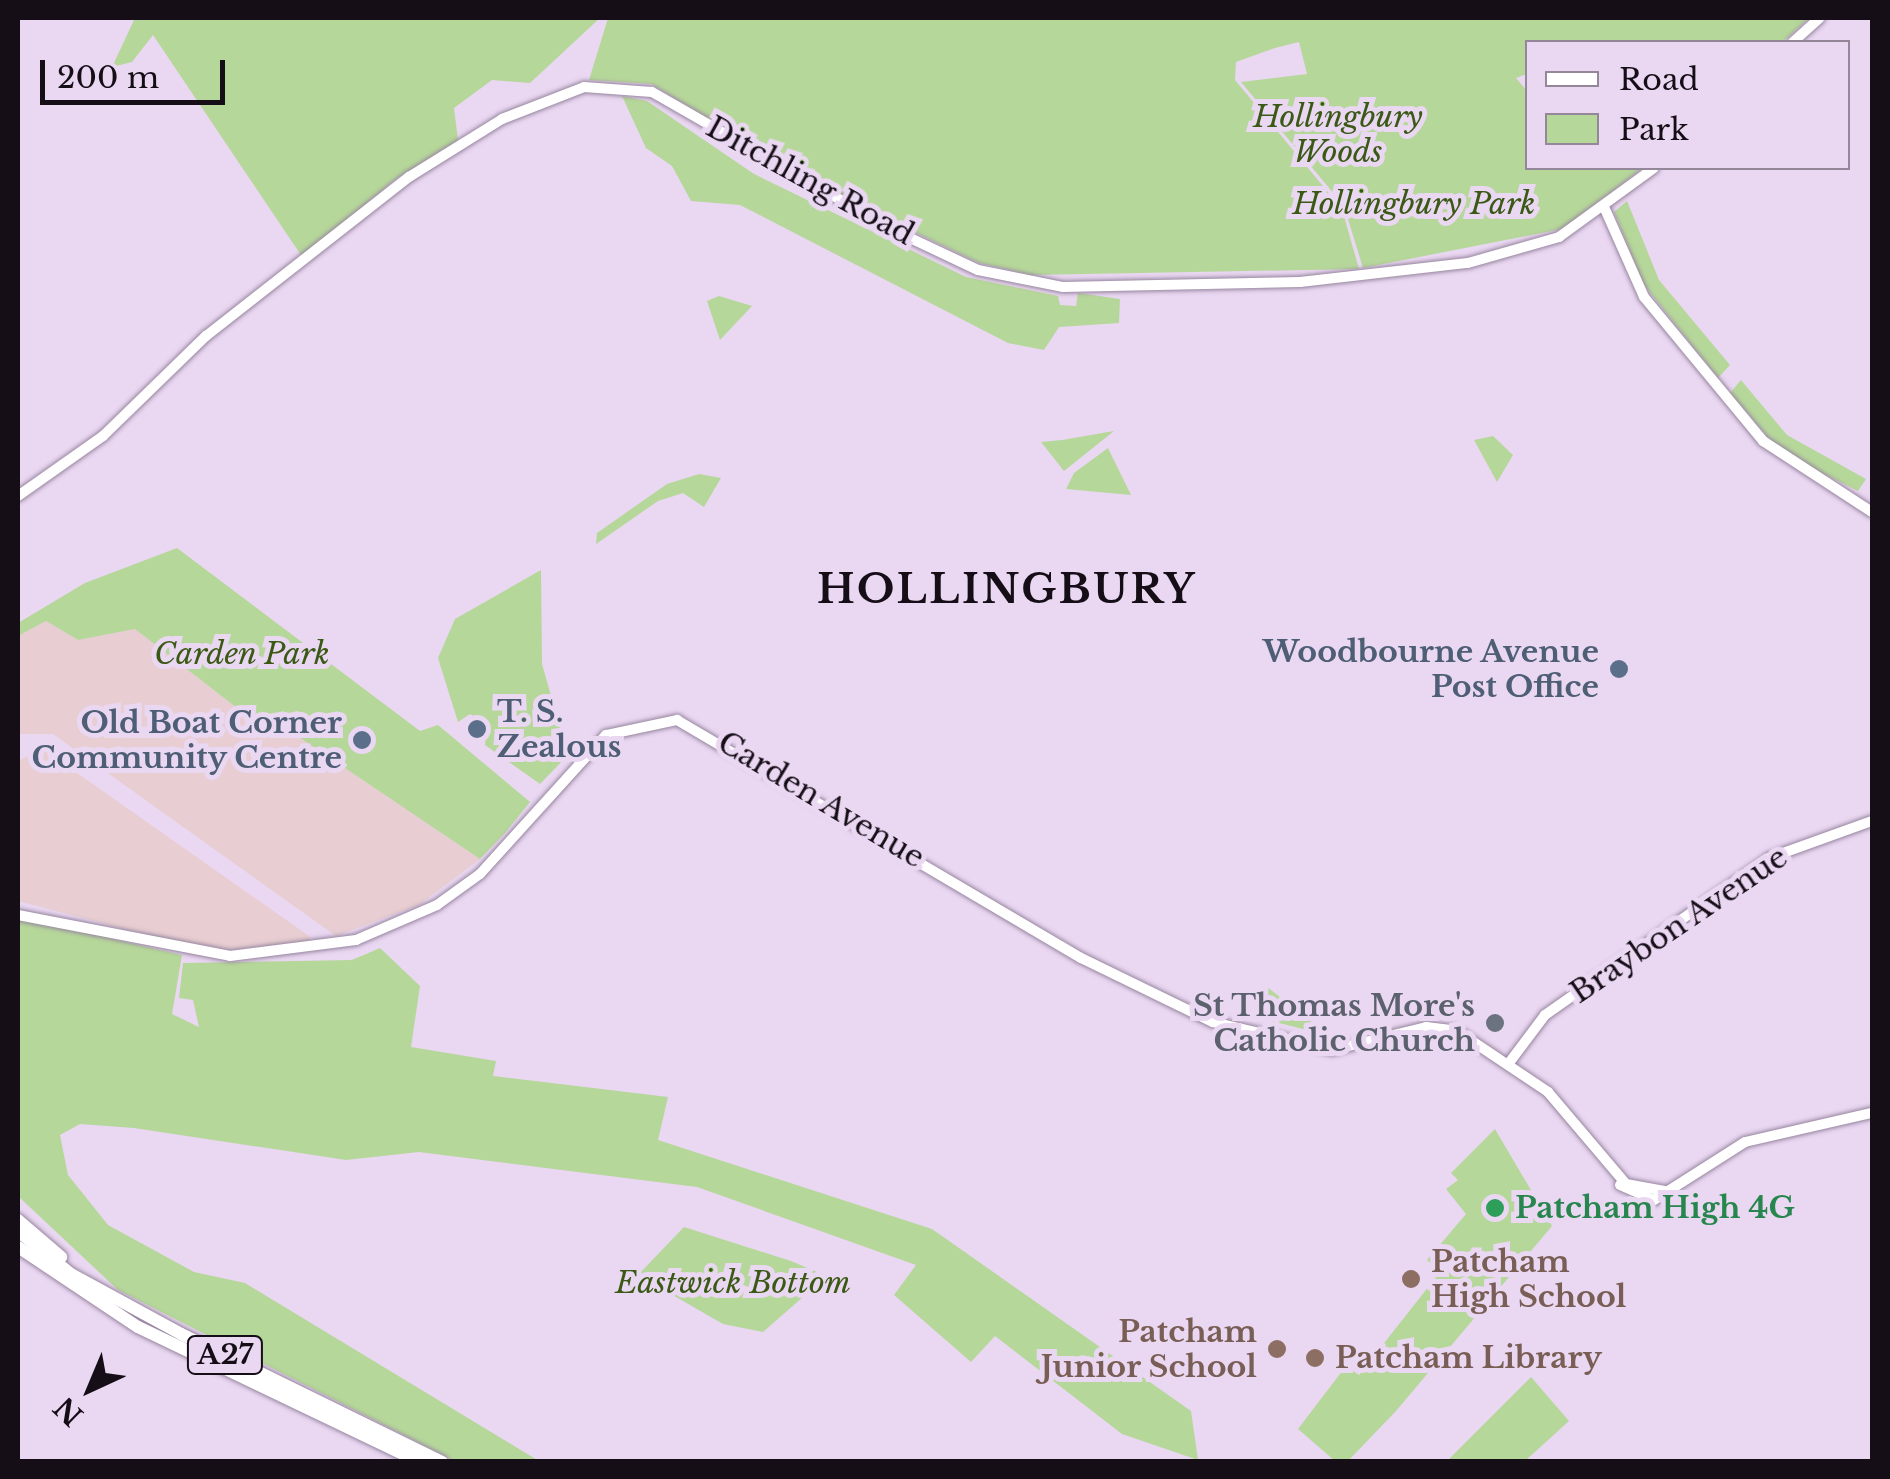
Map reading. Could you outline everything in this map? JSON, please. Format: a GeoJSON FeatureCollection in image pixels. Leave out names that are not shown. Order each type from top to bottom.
{"type":"FeatureCollection","features":[{"type":"Feature","properties":{"kind":"highway"},"geometry":{"type":"LineString","coordinates":[[18,1220],[98,1289]]}},
{"type":"Feature","properties":{"kind":"highway","name":"A27"},"geometry":{"type":"LineString","coordinates":[[18,1231],[98,1289],[442,1462]]}},
{"type":"Feature","properties":{"kind":"highway","name":"A27"},"geometry":{"type":"LineString","coordinates":[[18,1247],[138,1326],[420,1462]]}},
{"type":"Feature","properties":{"kind":"street"},"geometry":{"type":"LineString","coordinates":[[1795,40],[1820,18]]}},
{"type":"Feature","properties":{"kind":"street","name":"Ditchling Road"},"geometry":{"type":"LineString","coordinates":[[18,496],[103,436],[206,336],[409,177],[502,119],[584,87],[652,92],[788,176],[978,270],[1034,284],[1368,277],[1529,247],[1605,209],[1652,170]]}},
{"type":"Feature","properties":{"kind":"street"},"geometry":{"type":"LineString","coordinates":[[1605,209],[1644,297],[1763,441],[1872,512]]}},
{"type":"Feature","properties":{"kind":"street","name":"Carden Avenue"},"geometry":{"type":"LineString","coordinates":[[18,915],[230,956],[356,940],[427,910],[480,874],[606,736],[665,719],[710,732],[1058,945],[1213,1022],[1332,1050],[1445,1026],[1509,1063],[1588,1131],[1633,1197],[1671,1192],[1745,1142],[1872,1114]]}},
{"type":"Feature","properties":{"kind":"street","name":"Braybon Avenue"},"geometry":{"type":"LineString","coordinates":[[1509,1063],[1545,1015],[1769,858],[1872,822]]}},
{"type":"Feature","properties":{"kind":"shaded area"},"geometry":{"type":"Polygon","coordinates":[[[46,621],[78,640],[135,629],[259,725],[278,723],[480,859],[419,905],[336,936],[53,734],[18,734],[18,636],[46,621]]]}},
{"type":"Feature","properties":{"kind":"shaded area"},"geometry":{"type":"Polygon","coordinates":[[[43,749],[309,936],[311,943],[255,952],[189,946],[18,901],[18,761],[43,749]]]}},
{"type":"Feature","properties":{"kind":"green space"},"geometry":{"type":"Polygon","coordinates":[[[135,18],[600,18],[530,83],[492,80],[454,108],[458,140],[393,181],[303,258],[153,35],[132,62],[112,67],[135,18]]]}},
{"type":"Feature","properties":{"kind":"green space"},"geometry":{"type":"Polygon","coordinates":[[[608,18],[1809,18],[1785,40],[1525,40],[1525,75],[1516,78],[1525,89],[1525,170],[1640,170],[1562,229],[1363,268],[1344,206],[1241,82],[1307,74],[1299,42],[1236,62],[1235,80],[1342,209],[1359,269],[1032,275],[979,263],[835,194],[651,84],[589,80],[608,18]]]}},
{"type":"Feature","properties":{"kind":"green space"},"geometry":{"type":"Polygon","coordinates":[[[622,96],[647,101],[754,174],[966,277],[1058,296],[1060,305],[1076,306],[1078,293],[1120,299],[1119,323],[1059,327],[1044,350],[1008,343],[740,205],[691,201],[672,166],[646,148],[622,96]]]}},
{"type":"Feature","properties":{"kind":"green space"},"geometry":{"type":"Polygon","coordinates":[[[1627,201],[1659,280],[1730,365],[1718,378],[1644,285],[1614,212],[1627,201]]]}},
{"type":"Feature","properties":{"kind":"green space"},"geometry":{"type":"Polygon","coordinates":[[[719,296],[752,306],[720,340],[707,301],[719,296]]]}},
{"type":"Feature","properties":{"kind":"green space"},"geometry":{"type":"Polygon","coordinates":[[[1741,380],[1787,435],[1866,479],[1858,491],[1782,453],[1730,393],[1741,380]]]}},
{"type":"Feature","properties":{"kind":"green space"},"geometry":{"type":"Polygon","coordinates":[[[1114,431],[1064,471],[1041,442],[1062,440],[1114,431]]]}},
{"type":"Feature","properties":{"kind":"green space"},"geometry":{"type":"Polygon","coordinates":[[[1493,436],[1513,455],[1497,482],[1474,440],[1493,436]]]}},
{"type":"Feature","properties":{"kind":"green space"},"geometry":{"type":"Polygon","coordinates":[[[1108,448],[1131,495],[1066,489],[1074,473],[1108,448]]]}},
{"type":"Feature","properties":{"kind":"green space"},"geometry":{"type":"Polygon","coordinates":[[[699,474],[721,478],[704,507],[683,493],[658,501],[596,544],[597,533],[667,484],[699,474]]]}},
{"type":"Feature","properties":{"kind":"green space","name":"Carden Park"},"geometry":{"type":"Polygon","coordinates":[[[177,548],[420,731],[438,725],[530,802],[480,859],[278,723],[259,725],[135,629],[78,640],[46,621],[18,636],[18,623],[85,583],[177,548]]]}},
{"type":"Feature","properties":{"kind":"green space"},"geometry":{"type":"Polygon","coordinates":[[[541,570],[542,664],[568,755],[540,784],[485,745],[487,725],[470,714],[458,722],[438,658],[455,619],[541,570]]]}},
{"type":"Feature","properties":{"kind":"green space"},"geometry":{"type":"Polygon","coordinates":[[[18,917],[182,955],[172,1014],[199,1027],[193,1000],[179,998],[183,963],[352,960],[380,948],[420,986],[411,1047],[496,1061],[493,1076],[668,1097],[658,1140],[932,1229],[1191,1411],[1198,1460],[1122,1434],[995,1336],[971,1362],[894,1295],[916,1265],[697,1187],[419,1152],[346,1160],[134,1128],[80,1124],[60,1135],[68,1175],[108,1225],[194,1272],[245,1283],[539,1461],[455,1461],[118,1290],[18,1196],[18,917]]]}},
{"type":"Feature","properties":{"kind":"green space"},"geometry":{"type":"Polygon","coordinates":[[[1267,987],[1323,1031],[1323,1034],[1251,1016],[1267,987]]]}},
{"type":"Feature","properties":{"kind":"green space"},"geometry":{"type":"Polygon","coordinates":[[[1495,1129],[1552,1226],[1396,1411],[1348,1461],[1335,1461],[1298,1429],[1346,1366],[1359,1375],[1440,1272],[1427,1260],[1466,1214],[1446,1189],[1458,1180],[1451,1173],[1495,1129]]]}},
{"type":"Feature","properties":{"kind":"green space","name":"Eastwick Bottom"},"geometry":{"type":"Polygon","coordinates":[[[684,1227],[791,1261],[817,1272],[819,1283],[763,1332],[723,1324],[638,1275],[684,1227]]]}},
{"type":"Feature","properties":{"kind":"green space"},"geometry":{"type":"Polygon","coordinates":[[[1531,1377],[1569,1421],[1525,1461],[1447,1461],[1531,1377]]]}},
{"type":"Feature","properties":{"kind":"place","name":"Woodbourne Avenue Post Office"},"geometry":{"type":"Point","coordinates":[1619,669]}},
{"type":"Feature","properties":{"kind":"place","name":"T. S. Zealous"},"geometry":{"type":"Point","coordinates":[477,729]}},
{"type":"Feature","properties":{"kind":"place","name":"Old Boat Corner Community Centre"},"geometry":{"type":"Point","coordinates":[362,740]}},
{"type":"Feature","properties":{"kind":"place","name":"St Thomas More's Catholic Church"},"geometry":{"type":"Point","coordinates":[1495,1023]}},
{"type":"Feature","properties":{"kind":"place","name":"Patcham High 4G"},"geometry":{"type":"Point","coordinates":[1495,1208]}},
{"type":"Feature","properties":{"kind":"place","name":"Patcham High School"},"geometry":{"type":"Point","coordinates":[1411,1279]}},
{"type":"Feature","properties":{"kind":"place","name":"Patcham Junior School"},"geometry":{"type":"Point","coordinates":[1277,1349]}},
{"type":"Feature","properties":{"kind":"place","name":"Patcham Library"},"geometry":{"type":"Point","coordinates":[1315,1358]}},
{"type":"Feature","properties":{"kind":"district","name":"HOLLINGBURY"},"geometry":{"type":"Point","coordinates":[1007,589]}},
{"type":"Feature","properties":{"kind":"park label","name":"Hollingbury Woods"},"geometry":{"type":"Point","coordinates":[1338,134]}},
{"type":"Feature","properties":{"kind":"park label","name":"Hollingbury Park"},"geometry":{"type":"Point","coordinates":[1414,204]}}]}
